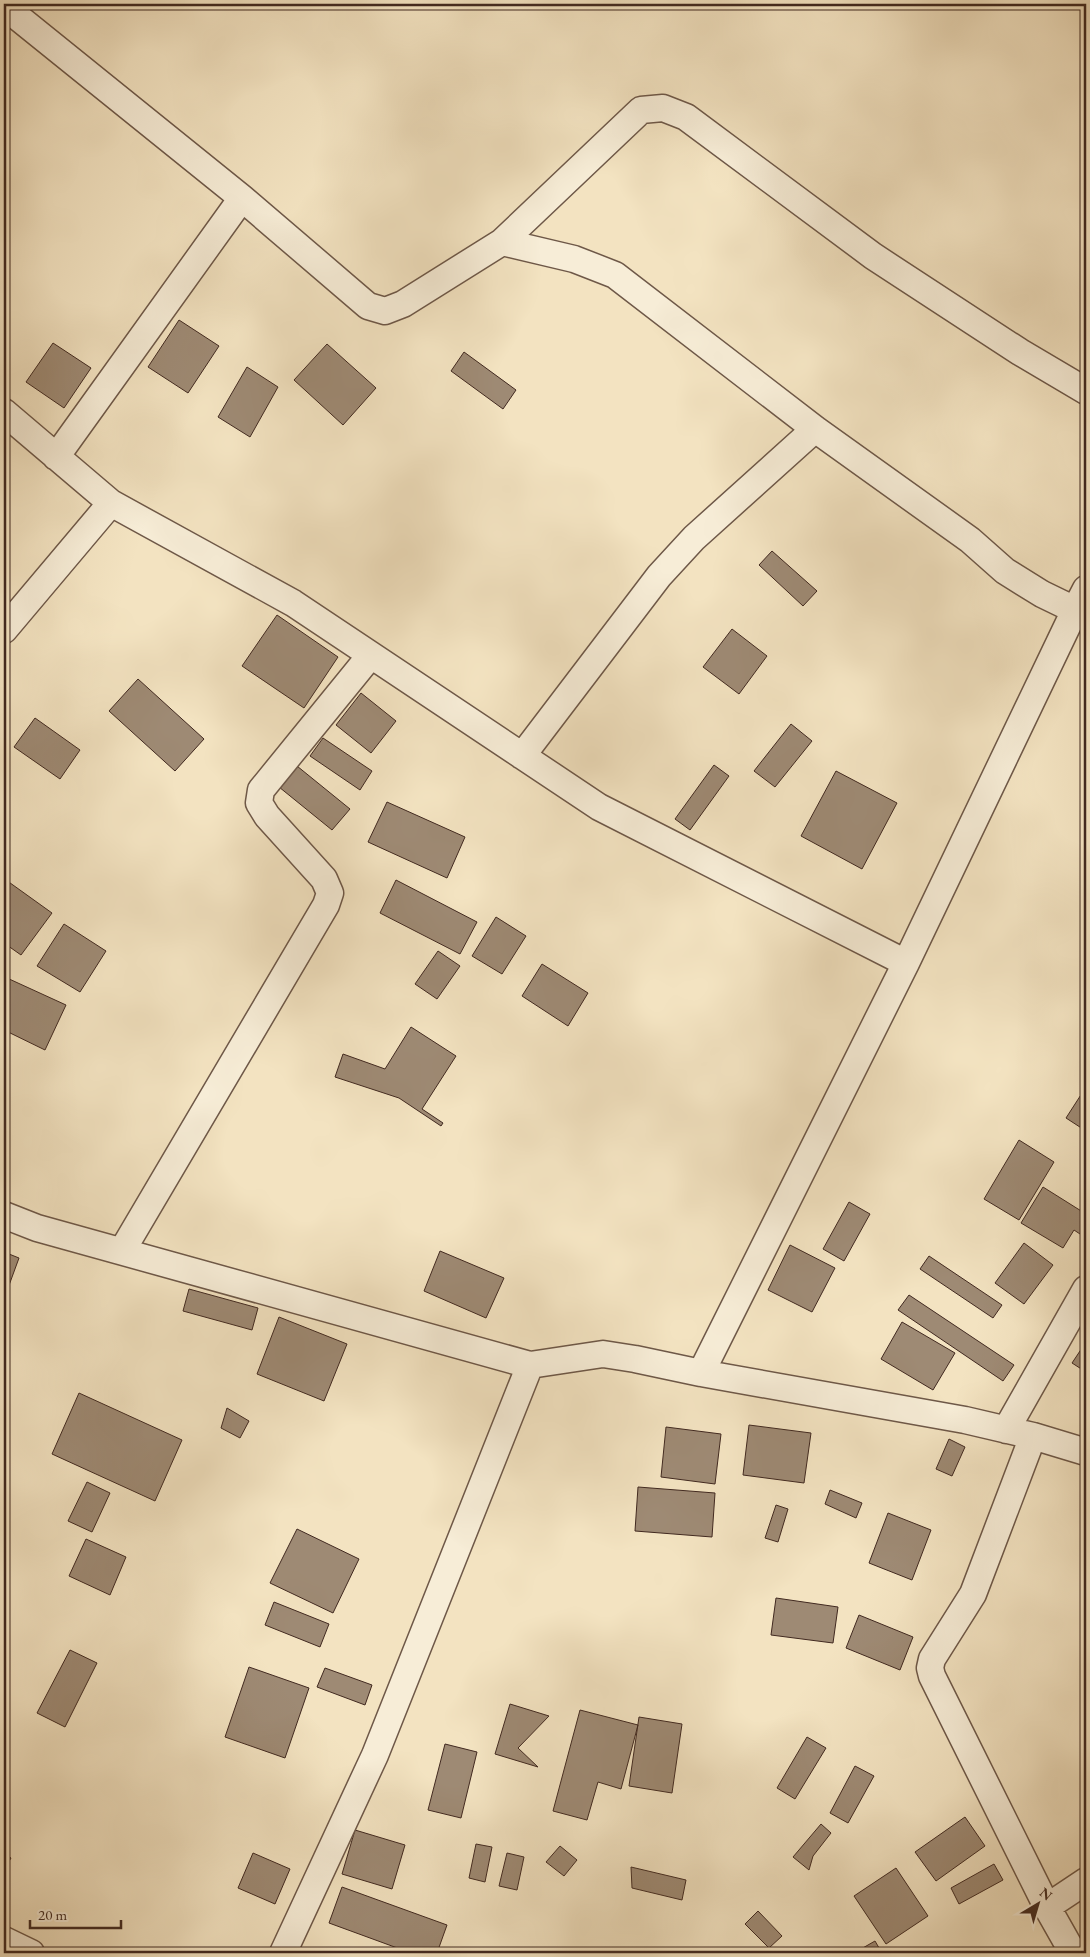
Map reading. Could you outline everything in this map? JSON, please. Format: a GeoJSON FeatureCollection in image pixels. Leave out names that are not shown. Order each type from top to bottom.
{"type":"FeatureCollection","features":[{"type":"Feature","properties":{"kind":"street"},"geometry":{"type":"LineString","coordinates":[[4,6],[242,198],[368,306],[385,311],[403,304],[502,242],[641,110],[663,108],[686,117],[873,256],[1020,352],[1086,391]]}},
{"type":"Feature","properties":{"kind":"street"},"geometry":{"type":"LineString","coordinates":[[56,456],[242,198]]}},
{"type":"Feature","properties":{"kind":"street"},"geometry":{"type":"LineString","coordinates":[[502,242],[574,259],[614,275],[815,429],[970,540],[1005,571],[1042,594],[1080,599],[906,963],[701,1373]]}},
{"type":"Feature","properties":{"kind":"street"},"geometry":{"type":"LineString","coordinates":[[4,412],[111,503],[285,598],[599,807],[906,963]]}},
{"type":"Feature","properties":{"kind":"street"},"geometry":{"type":"LineString","coordinates":[[522,756],[659,576],[694,538],[815,429]]}},
{"type":"Feature","properties":{"kind":"street"},"geometry":{"type":"LineString","coordinates":[[4,630],[111,503]]}},
{"type":"Feature","properties":{"kind":"street"},"geometry":{"type":"LineString","coordinates":[[122,1251],[326,905],[330,892],[324,878],[267,816],[260,803],[262,790],[370,656]]}},
{"type":"Feature","properties":{"kind":"street"},"geometry":{"type":"LineString","coordinates":[[4,1215],[37,1228],[530,1365],[603,1354],[635,1359],[701,1373],[965,1420],[1033,1436],[1086,1452]]}},
{"type":"Feature","properties":{"kind":"street"},"geometry":{"type":"LineString","coordinates":[[1006,1430],[1086,1290]]}},
{"type":"Feature","properties":{"kind":"street"},"geometry":{"type":"LineString","coordinates":[[283,1953],[375,1755],[530,1365]]}},
{"type":"Feature","properties":{"kind":"street"},"geometry":{"type":"LineString","coordinates":[[1033,1436],[973,1594],[932,1659],[930,1668],[932,1676],[1047,1908],[1073,1953]]}},
{"type":"Feature","properties":{"kind":"street"},"geometry":{"type":"LineString","coordinates":[[1047,1908],[1086,1881]]}},
{"type":"Feature","properties":{"kind":"street"},"geometry":{"type":"LineString","coordinates":[[4,1940],[31,1953]]}},
{"type":"Feature","properties":{"kind":"building"},"geometry":{"type":"Polygon","coordinates":[[[179,320],[219,346],[188,393],[148,367],[179,320]]]}},
{"type":"Feature","properties":{"kind":"building"},"geometry":{"type":"Polygon","coordinates":[[[53,343],[91,368],[64,408],[26,382],[53,343]]]}},
{"type":"Feature","properties":{"kind":"building"},"geometry":{"type":"Polygon","coordinates":[[[327,344],[376,388],[343,425],[294,380],[327,344]]]}},
{"type":"Feature","properties":{"kind":"building"},"geometry":{"type":"Polygon","coordinates":[[[464,352],[516,390],[503,409],[451,371],[464,352]]]}},
{"type":"Feature","properties":{"kind":"building"},"geometry":{"type":"Polygon","coordinates":[[[247,367],[278,387],[250,437],[218,417],[247,367]]]}},
{"type":"Feature","properties":{"kind":"building"},"geometry":{"type":"Polygon","coordinates":[[[772,551],[817,591],[803,606],[759,565],[772,551]]]}},
{"type":"Feature","properties":{"kind":"building"},"geometry":{"type":"Polygon","coordinates":[[[277,615],[338,657],[304,708],[242,666],[277,615]]]}},
{"type":"Feature","properties":{"kind":"building"},"geometry":{"type":"Polygon","coordinates":[[[732,629],[767,656],[739,694],[703,667],[732,629]]]}},
{"type":"Feature","properties":{"kind":"building"},"geometry":{"type":"Polygon","coordinates":[[[138,679],[204,739],[175,771],[109,711],[138,679]]]}},
{"type":"Feature","properties":{"kind":"building"},"geometry":{"type":"Polygon","coordinates":[[[361,693],[396,721],[371,753],[336,725],[361,693]]]}},
{"type":"Feature","properties":{"kind":"building"},"geometry":{"type":"Polygon","coordinates":[[[35,718],[80,750],[60,779],[14,747],[35,718]]]}},
{"type":"Feature","properties":{"kind":"building"},"geometry":{"type":"Polygon","coordinates":[[[791,724],[812,741],[775,787],[754,771],[791,724]]]}},
{"type":"Feature","properties":{"kind":"building"},"geometry":{"type":"Polygon","coordinates":[[[323,738],[372,771],[360,790],[310,756],[323,738]]]}},
{"type":"Feature","properties":{"kind":"building"},"geometry":{"type":"Polygon","coordinates":[[[714,765],[729,776],[690,830],[675,819],[714,765]]]}},
{"type":"Feature","properties":{"kind":"building"},"geometry":{"type":"Polygon","coordinates":[[[297,766],[350,809],[332,830],[279,787],[297,766]]]}},
{"type":"Feature","properties":{"kind":"building"},"geometry":{"type":"Polygon","coordinates":[[[836,771],[897,803],[862,869],[801,836],[836,771]]]}},
{"type":"Feature","properties":{"kind":"building"},"geometry":{"type":"Polygon","coordinates":[[[387,802],[465,837],[447,878],[368,842],[387,802]]]}},
{"type":"Feature","properties":{"kind":"building"},"geometry":{"type":"Polygon","coordinates":[[[6,880],[52,913],[21,955],[4,943],[4,884],[6,880]]]}},
{"type":"Feature","properties":{"kind":"building"},"geometry":{"type":"Polygon","coordinates":[[[396,880],[477,922],[460,954],[380,913],[396,880]]]}},
{"type":"Feature","properties":{"kind":"building"},"geometry":{"type":"Polygon","coordinates":[[[496,917],[526,936],[502,974],[472,956],[496,917]]]}},
{"type":"Feature","properties":{"kind":"building"},"geometry":{"type":"Polygon","coordinates":[[[64,924],[106,951],[80,992],[37,966],[64,924]]]}},
{"type":"Feature","properties":{"kind":"building"},"geometry":{"type":"Polygon","coordinates":[[[438,951],[460,966],[437,999],[415,984],[438,951]]]}},
{"type":"Feature","properties":{"kind":"building"},"geometry":{"type":"Polygon","coordinates":[[[542,964],[588,993],[568,1026],[522,996],[542,964]]]}},
{"type":"Feature","properties":{"kind":"building"},"geometry":{"type":"Polygon","coordinates":[[[7,978],[66,1005],[45,1050],[4,1030],[4,985],[7,978]]]}},
{"type":"Feature","properties":{"kind":"building"},"geometry":{"type":"Polygon","coordinates":[[[411,1027],[456,1056],[422,1109],[443,1123],[441,1126],[399,1098],[335,1077],[343,1054],[385,1069],[411,1027]]]}},
{"type":"Feature","properties":{"kind":"building"},"geometry":{"type":"Polygon","coordinates":[[[1086,1087],[1086,1131],[1066,1118],[1086,1087]]]}},
{"type":"Feature","properties":{"kind":"building"},"geometry":{"type":"Polygon","coordinates":[[[1019,1140],[1054,1162],[1019,1220],[984,1199],[1019,1140]]]}},
{"type":"Feature","properties":{"kind":"building"},"geometry":{"type":"Polygon","coordinates":[[[1043,1187],[1086,1214],[1086,1225],[1080,1234],[1074,1230],[1063,1248],[1021,1223],[1043,1187]]]}},
{"type":"Feature","properties":{"kind":"building"},"geometry":{"type":"Polygon","coordinates":[[[849,1202],[870,1214],[844,1261],[823,1249],[849,1202]]]}},
{"type":"Feature","properties":{"kind":"building"},"geometry":{"type":"Polygon","coordinates":[[[1024,1243],[1053,1265],[1024,1304],[995,1283],[1024,1243]]]}},
{"type":"Feature","properties":{"kind":"building"},"geometry":{"type":"Polygon","coordinates":[[[790,1245],[835,1268],[812,1312],[768,1290],[790,1245]]]}},
{"type":"Feature","properties":{"kind":"building"},"geometry":{"type":"Polygon","coordinates":[[[440,1251],[504,1278],[486,1318],[424,1291],[440,1251]]]}},
{"type":"Feature","properties":{"kind":"building"},"geometry":{"type":"Polygon","coordinates":[[[4,1252],[19,1258],[4,1299],[4,1252]]]}},
{"type":"Feature","properties":{"kind":"building"},"geometry":{"type":"Polygon","coordinates":[[[929,1256],[1002,1305],[993,1318],[920,1269],[929,1256]]]}},
{"type":"Feature","properties":{"kind":"building"},"geometry":{"type":"Polygon","coordinates":[[[189,1289],[258,1308],[252,1330],[183,1311],[189,1289]]]}},
{"type":"Feature","properties":{"kind":"building"},"geometry":{"type":"Polygon","coordinates":[[[909,1295],[1014,1365],[1003,1381],[898,1310],[909,1295]]]}},
{"type":"Feature","properties":{"kind":"building"},"geometry":{"type":"Polygon","coordinates":[[[279,1317],[347,1344],[324,1401],[257,1374],[279,1317]]]}},
{"type":"Feature","properties":{"kind":"building"},"geometry":{"type":"Polygon","coordinates":[[[902,1322],[955,1353],[933,1390],[881,1359],[902,1322]]]}},
{"type":"Feature","properties":{"kind":"building"},"geometry":{"type":"Polygon","coordinates":[[[1082,1348],[1086,1351],[1086,1372],[1072,1363],[1082,1348]]]}},
{"type":"Feature","properties":{"kind":"building"},"geometry":{"type":"Polygon","coordinates":[[[79,1393],[182,1440],[155,1501],[52,1454],[79,1393]]]}},
{"type":"Feature","properties":{"kind":"building"},"geometry":{"type":"Polygon","coordinates":[[[227,1408],[249,1421],[240,1438],[221,1428],[227,1408]]]}},
{"type":"Feature","properties":{"kind":"building"},"geometry":{"type":"Polygon","coordinates":[[[749,1425],[811,1433],[804,1483],[743,1475],[749,1425]]]}},
{"type":"Feature","properties":{"kind":"building"},"geometry":{"type":"Polygon","coordinates":[[[666,1427],[721,1434],[715,1484],[661,1477],[666,1427]]]}},
{"type":"Feature","properties":{"kind":"building"},"geometry":{"type":"Polygon","coordinates":[[[949,1439],[965,1447],[952,1476],[936,1469],[949,1439]]]}},
{"type":"Feature","properties":{"kind":"building"},"geometry":{"type":"Polygon","coordinates":[[[87,1482],[110,1493],[92,1532],[68,1521],[87,1482]]]}},
{"type":"Feature","properties":{"kind":"building"},"geometry":{"type":"Polygon","coordinates":[[[638,1487],[715,1493],[712,1537],[635,1531],[638,1487]]]}},
{"type":"Feature","properties":{"kind":"building"},"geometry":{"type":"Polygon","coordinates":[[[830,1490],[862,1503],[856,1518],[825,1504],[830,1490]]]}},
{"type":"Feature","properties":{"kind":"building"},"geometry":{"type":"Polygon","coordinates":[[[776,1505],[788,1509],[778,1542],[765,1538],[776,1505]]]}},
{"type":"Feature","properties":{"kind":"building"},"geometry":{"type":"Polygon","coordinates":[[[888,1513],[931,1530],[912,1580],[869,1563],[888,1513]]]}},
{"type":"Feature","properties":{"kind":"building"},"geometry":{"type":"Polygon","coordinates":[[[297,1529],[359,1559],[333,1613],[270,1583],[297,1529]]]}},
{"type":"Feature","properties":{"kind":"building"},"geometry":{"type":"Polygon","coordinates":[[[86,1539],[126,1557],[110,1595],[69,1576],[86,1539]]]}},
{"type":"Feature","properties":{"kind":"building"},"geometry":{"type":"Polygon","coordinates":[[[776,1598],[838,1607],[833,1643],[771,1635],[776,1598]]]}},
{"type":"Feature","properties":{"kind":"building"},"geometry":{"type":"Polygon","coordinates":[[[274,1602],[329,1624],[320,1647],[265,1625],[274,1602]]]}},
{"type":"Feature","properties":{"kind":"building"},"geometry":{"type":"Polygon","coordinates":[[[859,1615],[913,1637],[900,1670],[846,1648],[859,1615]]]}},
{"type":"Feature","properties":{"kind":"building"},"geometry":{"type":"Polygon","coordinates":[[[70,1650],[97,1663],[65,1727],[37,1713],[70,1650]]]}},
{"type":"Feature","properties":{"kind":"building"},"geometry":{"type":"Polygon","coordinates":[[[249,1667],[309,1688],[285,1758],[225,1737],[249,1667]]]}},
{"type":"Feature","properties":{"kind":"building"},"geometry":{"type":"Polygon","coordinates":[[[325,1668],[372,1685],[365,1705],[317,1687],[325,1668]]]}},
{"type":"Feature","properties":{"kind":"building"},"geometry":{"type":"Polygon","coordinates":[[[510,1704],[549,1716],[518,1748],[538,1767],[495,1754],[510,1704]]]}},
{"type":"Feature","properties":{"kind":"building"},"geometry":{"type":"Polygon","coordinates":[[[580,1710],[638,1725],[621,1789],[598,1782],[587,1820],[553,1811],[580,1710]]]}},
{"type":"Feature","properties":{"kind":"building"},"geometry":{"type":"Polygon","coordinates":[[[639,1717],[682,1724],[672,1793],[629,1786],[639,1717]]]}},
{"type":"Feature","properties":{"kind":"building"},"geometry":{"type":"Polygon","coordinates":[[[807,1737],[826,1748],[795,1799],[777,1788],[807,1737]]]}},
{"type":"Feature","properties":{"kind":"building"},"geometry":{"type":"Polygon","coordinates":[[[445,1744],[477,1752],[461,1818],[428,1810],[445,1744]]]}},
{"type":"Feature","properties":{"kind":"building"},"geometry":{"type":"Polygon","coordinates":[[[855,1766],[874,1776],[848,1823],[830,1813],[855,1766]]]}},
{"type":"Feature","properties":{"kind":"building"},"geometry":{"type":"Polygon","coordinates":[[[965,1817],[985,1846],[936,1881],[915,1852],[965,1817]]]}},
{"type":"Feature","properties":{"kind":"building"},"geometry":{"type":"Polygon","coordinates":[[[821,1824],[831,1833],[813,1856],[809,1870],[793,1857],[821,1824]]]}},
{"type":"Feature","properties":{"kind":"building"},"geometry":{"type":"Polygon","coordinates":[[[355,1830],[405,1845],[392,1889],[342,1874],[355,1830]]]}},
{"type":"Feature","properties":{"kind":"building"},"geometry":{"type":"Polygon","coordinates":[[[476,1844],[492,1847],[485,1882],[469,1878],[476,1844]]]}},
{"type":"Feature","properties":{"kind":"building"},"geometry":{"type":"Polygon","coordinates":[[[560,1846],[577,1860],[564,1876],[546,1862],[560,1846]]]}},
{"type":"Feature","properties":{"kind":"building"},"geometry":{"type":"Polygon","coordinates":[[[253,1853],[290,1869],[275,1904],[238,1888],[253,1853]]]}},
{"type":"Feature","properties":{"kind":"building"},"geometry":{"type":"Polygon","coordinates":[[[507,1853],[524,1857],[517,1890],[499,1886],[507,1853]]]}},
{"type":"Feature","properties":{"kind":"building"},"geometry":{"type":"Polygon","coordinates":[[[4,1854],[11,1858],[4,1870],[4,1854]]]}},
{"type":"Feature","properties":{"kind":"building"},"geometry":{"type":"Polygon","coordinates":[[[994,1864],[1003,1880],[959,1904],[951,1888],[994,1864]]]}},
{"type":"Feature","properties":{"kind":"building"},"geometry":{"type":"Polygon","coordinates":[[[631,1867],[686,1880],[682,1900],[632,1888],[631,1867]]]}},
{"type":"Feature","properties":{"kind":"building"},"geometry":{"type":"Polygon","coordinates":[[[896,1868],[928,1916],[886,1944],[854,1896],[896,1868]]]}},
{"type":"Feature","properties":{"kind":"building"},"geometry":{"type":"Polygon","coordinates":[[[342,1887],[447,1925],[437,1953],[411,1953],[329,1923],[342,1887]]]}},
{"type":"Feature","properties":{"kind":"building"},"geometry":{"type":"Polygon","coordinates":[[[758,1911],[782,1936],[769,1948],[745,1924],[758,1911]]]}},
{"type":"Feature","properties":{"kind":"building"},"geometry":{"type":"Polygon","coordinates":[[[875,1941],[882,1953],[854,1953],[875,1941]]]}}]}
